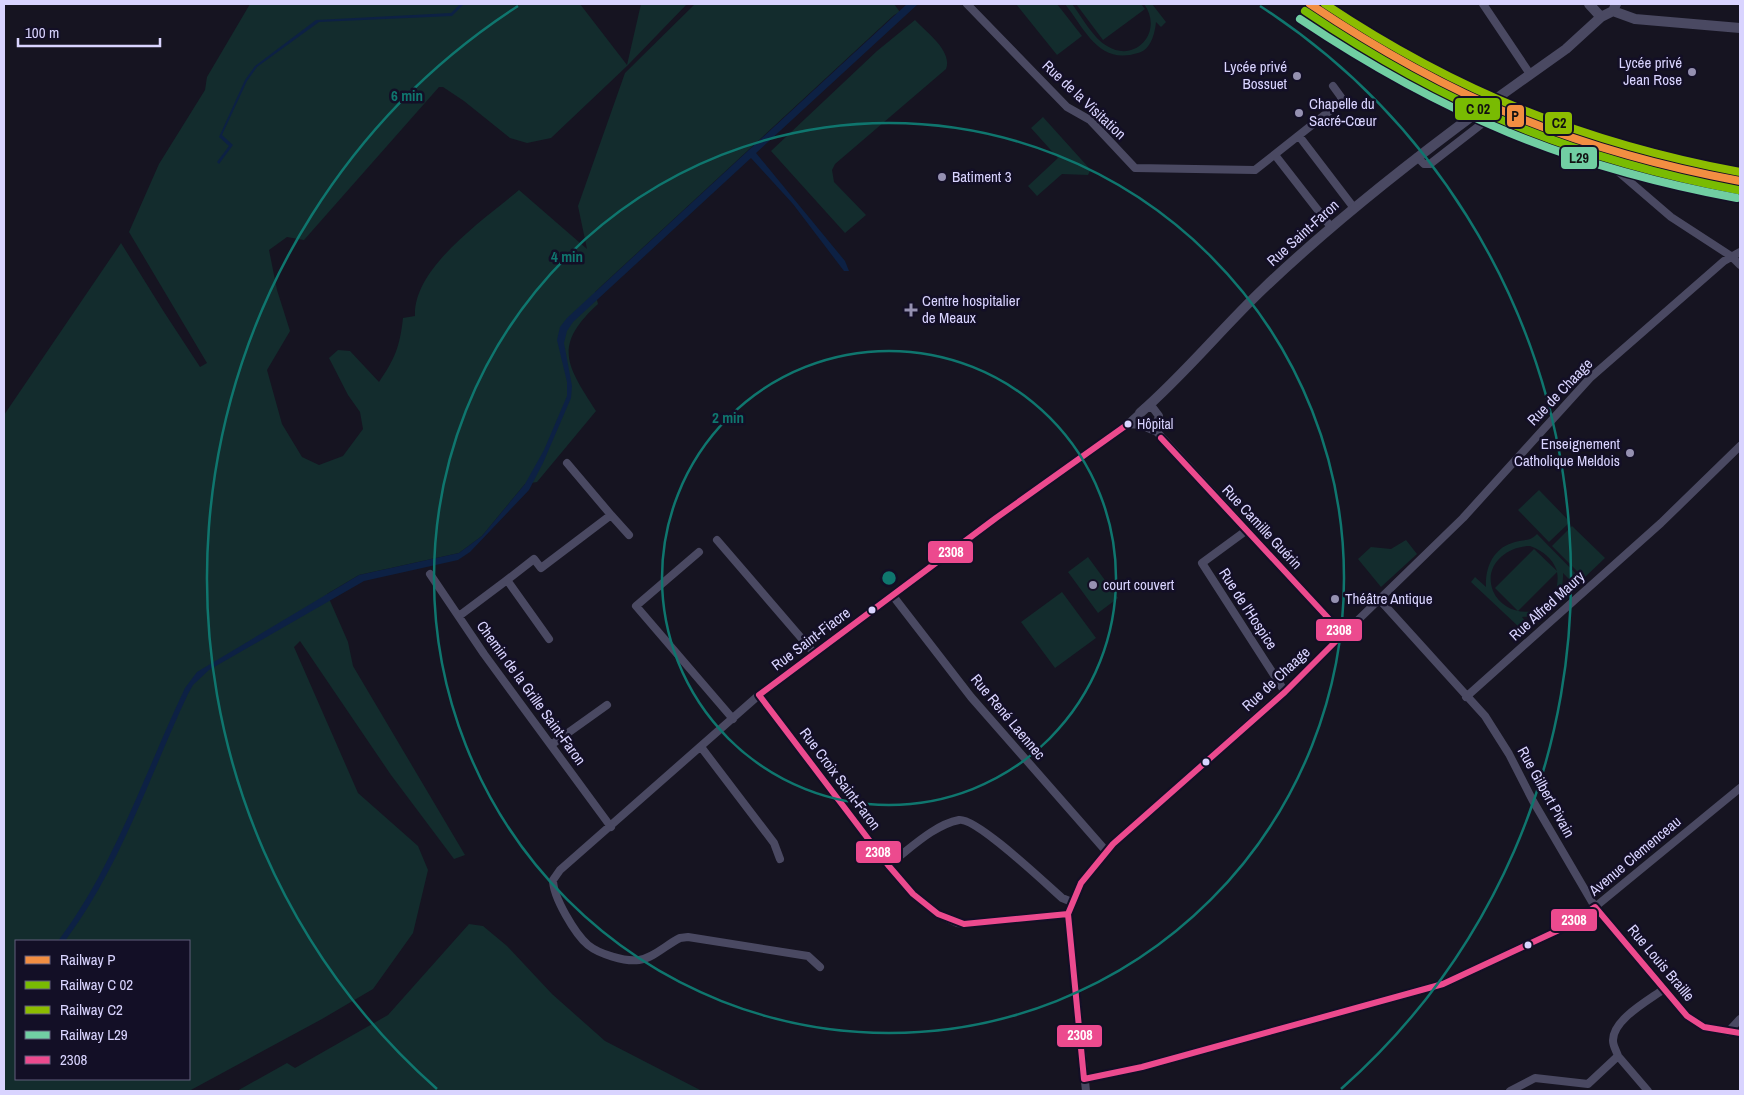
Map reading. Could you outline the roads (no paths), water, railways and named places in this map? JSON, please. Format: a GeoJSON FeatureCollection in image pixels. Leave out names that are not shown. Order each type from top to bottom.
{"type":"FeatureCollection","features":[{"type":"Feature","properties":{"kind":"street","name":"Rue de la Visitation"},"geometry":{"type":"LineString","coordinates":[[967,4],[1067,107],[1090,120],[1135,168],[1254,170],[1341,102],[1341,97],[1334,86]]}},
{"type":"Feature","properties":{"kind":"street"},"geometry":{"type":"LineString","coordinates":[[1483,4],[1530,74]]}},
{"type":"Feature","properties":{"kind":"street"},"geometry":{"type":"LineString","coordinates":[[1589,4],[1601,17]]}},
{"type":"Feature","properties":{"kind":"street"},"geometry":{"type":"LineString","coordinates":[[1500,96],[1566,49],[1601,17],[1614,8],[1635,19],[1740,28]]}},
{"type":"Feature","properties":{"kind":"street","name":"Rue Saint-Faron"},"geometry":{"type":"LineString","coordinates":[[1142,410],[1158,398],[1263,290],[1331,227],[1417,157],[1483,108]]}},
{"type":"Feature","properties":{"kind":"street"},"geometry":{"type":"LineString","coordinates":[[1417,157],[1424,164],[1430,164],[1488,119],[1499,120],[1607,162],[1671,217],[1731,256],[1740,265]]}},
{"type":"Feature","properties":{"kind":"street"},"geometry":{"type":"LineString","coordinates":[[1299,136],[1354,208]]}},
{"type":"Feature","properties":{"kind":"street"},"geometry":{"type":"LineString","coordinates":[[1275,155],[1331,227]]}},
{"type":"Feature","properties":{"kind":"street","name":"Rue de Chaage"},"geometry":{"type":"LineString","coordinates":[[1086,1091],[1068,914],[1081,883],[1106,851],[1284,692],[1463,518],[1590,378],[1731,256],[1740,252]]}},
{"type":"Feature","properties":{"kind":"street"},"geometry":{"type":"LineString","coordinates":[[1158,398],[1156,404],[1162,438]]}},
{"type":"Feature","properties":{"kind":"street"},"geometry":{"type":"LineString","coordinates":[[1141,425],[1138,419],[1142,410],[1153,408],[1157,411]]}},
{"type":"Feature","properties":{"kind":"street","name":"Rue Saint-Fiacre"},"geometry":{"type":"LineString","coordinates":[[820,967],[808,956],[688,938],[680,938],[649,956],[638,960],[628,960],[588,945],[575,930],[555,892],[553,880],[560,870],[759,695],[1128,424],[1142,410]]}},
{"type":"Feature","properties":{"kind":"street"},"geometry":{"type":"LineString","coordinates":[[1128,424],[1150,428],[1159,422]]}},
{"type":"Feature","properties":{"kind":"street","name":"Rue Camille Guérin"},"geometry":{"type":"LineString","coordinates":[[1150,428],[1162,438],[1343,634]]}},
{"type":"Feature","properties":{"kind":"street","name":"Rue Alfred Maury"},"geometry":{"type":"LineString","coordinates":[[1466,697],[1661,524],[1738,452]]}},
{"type":"Feature","properties":{"kind":"street"},"geometry":{"type":"LineString","coordinates":[[567,463],[629,535]]}},
{"type":"Feature","properties":{"kind":"street"},"geometry":{"type":"LineString","coordinates":[[459,616],[534,559],[541,568],[611,514]]}},
{"type":"Feature","properties":{"kind":"street","name":"Rue de l'Hospice"},"geometry":{"type":"LineString","coordinates":[[1246,530],[1202,563],[1284,692]]}},
{"type":"Feature","properties":{"kind":"street"},"geometry":{"type":"LineString","coordinates":[[717,540],[815,654]]}},
{"type":"Feature","properties":{"kind":"street"},"geometry":{"type":"LineString","coordinates":[[699,552],[636,606],[733,719]]}},
{"type":"Feature","properties":{"kind":"street","name":"Chemin de la Grille Saint-Faron"},"geometry":{"type":"LineString","coordinates":[[430,574],[484,654],[611,827]]}},
{"type":"Feature","properties":{"kind":"street"},"geometry":{"type":"LineString","coordinates":[[507,580],[549,639]]}},
{"type":"Feature","properties":{"kind":"street","name":"Rue René Laennec"},"geometry":{"type":"LineString","coordinates":[[893,596],[971,697],[1106,851]]}},
{"type":"Feature","properties":{"kind":"street"},"geometry":{"type":"LineString","coordinates":[[1379,600],[1466,697]]}},
{"type":"Feature","properties":{"kind":"street","name":"Rue Croix Saint-Faron"},"geometry":{"type":"LineString","coordinates":[[759,695],[888,866],[913,894],[938,914],[957,923],[964,924],[1068,914]]}},
{"type":"Feature","properties":{"kind":"street","name":"Rue Gilbert Pivain"},"geometry":{"type":"LineString","coordinates":[[1466,697],[1496,731],[1523,778],[1533,801],[1595,907]]}},
{"type":"Feature","properties":{"kind":"street"},"geometry":{"type":"LineString","coordinates":[[551,745],[607,705]]}},
{"type":"Feature","properties":{"kind":"street"},"geometry":{"type":"LineString","coordinates":[[701,747],[774,843],[780,859]]}},
{"type":"Feature","properties":{"kind":"street","name":"Avenue Clemenceau"},"geometry":{"type":"LineString","coordinates":[[1084,1079],[1142,1068],[1443,984],[1559,930],[1595,907],[1740,788]]}},
{"type":"Feature","properties":{"kind":"street"},"geometry":{"type":"LineString","coordinates":[[888,866],[945,824],[962,819],[980,827],[1062,898],[1072,902]]}},
{"type":"Feature","properties":{"kind":"street","name":"Rue Louis Braille"},"geometry":{"type":"LineString","coordinates":[[1595,907],[1694,1022],[1704,1027],[1740,1033]]}},
{"type":"Feature","properties":{"kind":"street"},"geometry":{"type":"LineString","coordinates":[[1648,1091],[1618,1056],[1613,1041],[1616,1029],[1622,1019],[1664,989]]}},
{"type":"Feature","properties":{"kind":"street"},"geometry":{"type":"LineString","coordinates":[[1728,1032],[1740,1019]]}},
{"type":"Feature","properties":{"kind":"street"},"geometry":{"type":"LineString","coordinates":[[1510,1091],[1535,1078],[1588,1084],[1618,1056]]}},
{"type":"Feature","properties":{"kind":"water"},"geometry":{"type":"Polygon","coordinates":[[[460,4],[464,4],[452,16],[319,22],[257,67],[247,81],[222,135],[233,145],[219,164],[217,162],[229,146],[219,137],[245,80],[255,66],[316,20],[451,13],[460,4]]]}},
{"type":"Feature","properties":{"kind":"water"},"geometry":{"type":"Polygon","coordinates":[[[907,4],[918,4],[756,153],[845,261],[849,271],[844,271],[793,204],[751,158],[573,322],[567,331],[564,343],[572,386],[571,398],[543,463],[529,490],[470,552],[458,560],[364,581],[209,670],[193,685],[118,853],[84,913],[66,940],[59,940],[96,883],[128,818],[185,688],[197,672],[359,575],[459,553],[482,536],[525,484],[544,450],[567,396],[567,382],[557,340],[560,327],[567,318],[907,4]]]}},
{"type":"Feature","properties":{"kind":"tunnel"},"geometry":{"type":"LineString","coordinates":[[1483,108],[1500,96]]}},
{"type":"Feature","properties":{"kind":"rail line","name":"P"},"geometry":{"type":"LineString","coordinates":[[1310,4],[1413,67],[1515,116],[1568,136],[1622,153],[1740,181]]}},
{"type":"Feature","properties":{"kind":"rail line","name":"C2"},"geometry":{"type":"LineString","coordinates":[[1325,4],[1374,35],[1424,63],[1473,88],[1524,110],[1628,146],[1740,172]]}},
{"type":"Feature","properties":{"kind":"rail line","name":"L29"},"geometry":{"type":"LineString","coordinates":[[1300,19],[1405,83],[1456,109],[1509,132],[1562,153],[1618,170],[1737,198]]}},
{"type":"Feature","properties":{"kind":"place","name":"Lycée privé Jean Rose"},"geometry":{"type":"Point","coordinates":[1692,72]}},
{"type":"Feature","properties":{"kind":"place","name":"Lycée privé Bossuet"},"geometry":{"type":"Point","coordinates":[1297,76]}},
{"type":"Feature","properties":{"kind":"place","name":"Chapelle du Sacré-Cœur"},"geometry":{"type":"Point","coordinates":[1299,113]}},
{"type":"Feature","properties":{"kind":"place","name":"Batiment 3"},"geometry":{"type":"Point","coordinates":[942,177]}},
{"type":"Feature","properties":{"kind":"place","name":"Centre hospitalier de Meaux"},"geometry":{"type":"Point","coordinates":[911,310]}},
{"type":"Feature","properties":{"kind":"place","name":"Hôpital"},"geometry":{"type":"Point","coordinates":[1128,424]}},
{"type":"Feature","properties":{"kind":"place","name":"Enseignement Catholique Meldois"},"geometry":{"type":"Point","coordinates":[1630,453]}},
{"type":"Feature","properties":{"kind":"place","name":"court couvert"},"geometry":{"type":"Point","coordinates":[1093,585]}},
{"type":"Feature","properties":{"kind":"place","name":"Théâtre Antique"},"geometry":{"type":"Point","coordinates":[1335,599]}}]}
